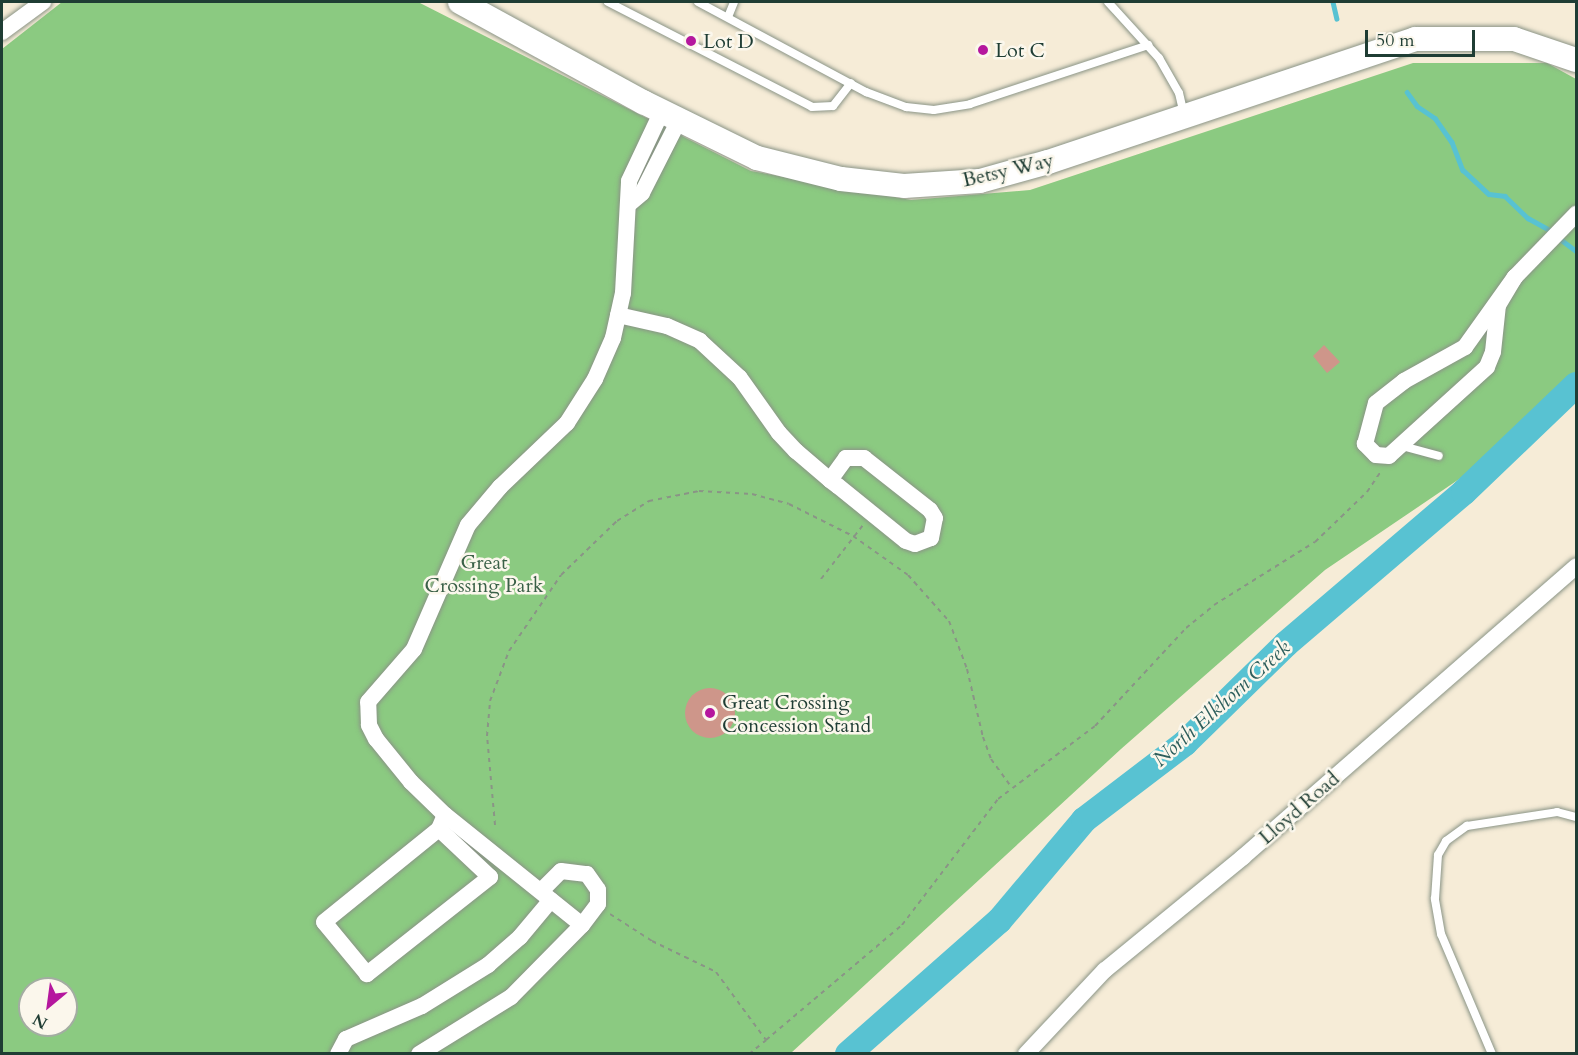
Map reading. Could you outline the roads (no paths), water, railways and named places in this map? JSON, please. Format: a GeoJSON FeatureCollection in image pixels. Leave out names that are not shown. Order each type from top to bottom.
{"type":"FeatureCollection","features":[{"type":"Feature","properties":{"kind":"street"},"geometry":{"type":"LineString","coordinates":[[2,32],[43,2]]}},
{"type":"Feature","properties":{"kind":"street","name":"Betsy Way"},"geometry":{"type":"LineString","coordinates":[[460,2],[670,116],[757,158],[793,170],[904,186],[980,181],[1185,117],[1415,39],[1514,39],[1576,60]]}},
{"type":"Feature","properties":{"kind":"street"},"geometry":{"type":"LineString","coordinates":[[442,822],[324,922],[367,974],[490,877],[376,740],[369,725],[368,702],[414,649],[468,525],[500,488],[567,423],[595,379],[618,315],[623,293],[629,181],[647,163],[670,116]]}},
{"type":"Feature","properties":{"kind":"street"},"geometry":{"type":"LineString","coordinates":[[1493,317],[1486,367],[1402,446],[1389,456],[1376,455],[1365,444],[1376,403],[1404,381],[1465,346],[1493,317],[1515,277],[1576,214]]}},
{"type":"Feature","properties":{"kind":"street"},"geometry":{"type":"LineString","coordinates":[[618,315],[667,326],[700,341],[740,378],[779,433],[830,480],[915,544],[926,542],[935,528],[935,518],[930,510],[864,458],[846,458],[830,480]]}},
{"type":"Feature","properties":{"kind":"street","name":"Lloyd Road"},"geometry":{"type":"LineString","coordinates":[[1026,1053],[1105,970],[1243,857],[1576,566]]}},
{"type":"Feature","properties":{"kind":"street"},"geometry":{"type":"LineString","coordinates":[[442,822],[546,896],[582,926]]}},
{"type":"Feature","properties":{"kind":"street"},"geometry":{"type":"LineString","coordinates":[[338,1053],[346,1039],[422,1006],[488,965],[520,937],[561,871],[587,874],[598,890],[598,904],[582,926],[511,997],[419,1053]]}},
{"type":"Feature","properties":{"kind":"lane"},"geometry":{"type":"LineString","coordinates":[[608,2],[812,107],[833,106],[851,83]]}},
{"type":"Feature","properties":{"kind":"lane"},"geometry":{"type":"LineString","coordinates":[[698,2],[851,83],[906,107],[934,110],[991,98],[1148,45]]}},
{"type":"Feature","properties":{"kind":"lane"},"geometry":{"type":"LineString","coordinates":[[728,17],[734,2]]}},
{"type":"Feature","properties":{"kind":"lane"},"geometry":{"type":"LineString","coordinates":[[1108,2],[1148,45],[1179,93],[1185,117]]}},
{"type":"Feature","properties":{"kind":"lane"},"geometry":{"type":"LineString","coordinates":[[1402,446],[1439,456]]}},
{"type":"Feature","properties":{"kind":"lane"},"geometry":{"type":"LineString","coordinates":[[1492,1053],[1441,933],[1435,899],[1438,855],[1446,841],[1467,826],[1557,812],[1576,817]]}},
{"type":"Feature","properties":{"kind":"waterway"},"geometry":{"type":"LineString","coordinates":[[1333,2],[1337,19]]}},
{"type":"Feature","properties":{"kind":"waterway"},"geometry":{"type":"LineString","coordinates":[[1407,92],[1417,106],[1435,118],[1452,142],[1463,170],[1489,194],[1505,196],[1528,218],[1553,232]]}},
{"type":"Feature","properties":{"kind":"waterway"},"geometry":{"type":"LineString","coordinates":[[1559,238],[1576,251]]}},
{"type":"Feature","properties":{"kind":"waterway","name":"North Elkhorn Creek"},"geometry":{"type":"LineString","coordinates":[[848,1054],[999,921],[1084,820],[1185,743],[1286,644],[1464,492],[1576,385]]}},
{"type":"Feature","properties":{"kind":"place","name":"Lot D"},"geometry":{"type":"Point","coordinates":[691,41]}},
{"type":"Feature","properties":{"kind":"place","name":"Lot C"},"geometry":{"type":"Point","coordinates":[983,50]}},
{"type":"Feature","properties":{"kind":"place","name":"Great Crossing Concession Stand"},"geometry":{"type":"Point","coordinates":[710,713]}},
{"type":"Feature","properties":{"kind":"park label","name":"Great Crossing Park"},"geometry":{"type":"Point","coordinates":[484,574]}}]}
